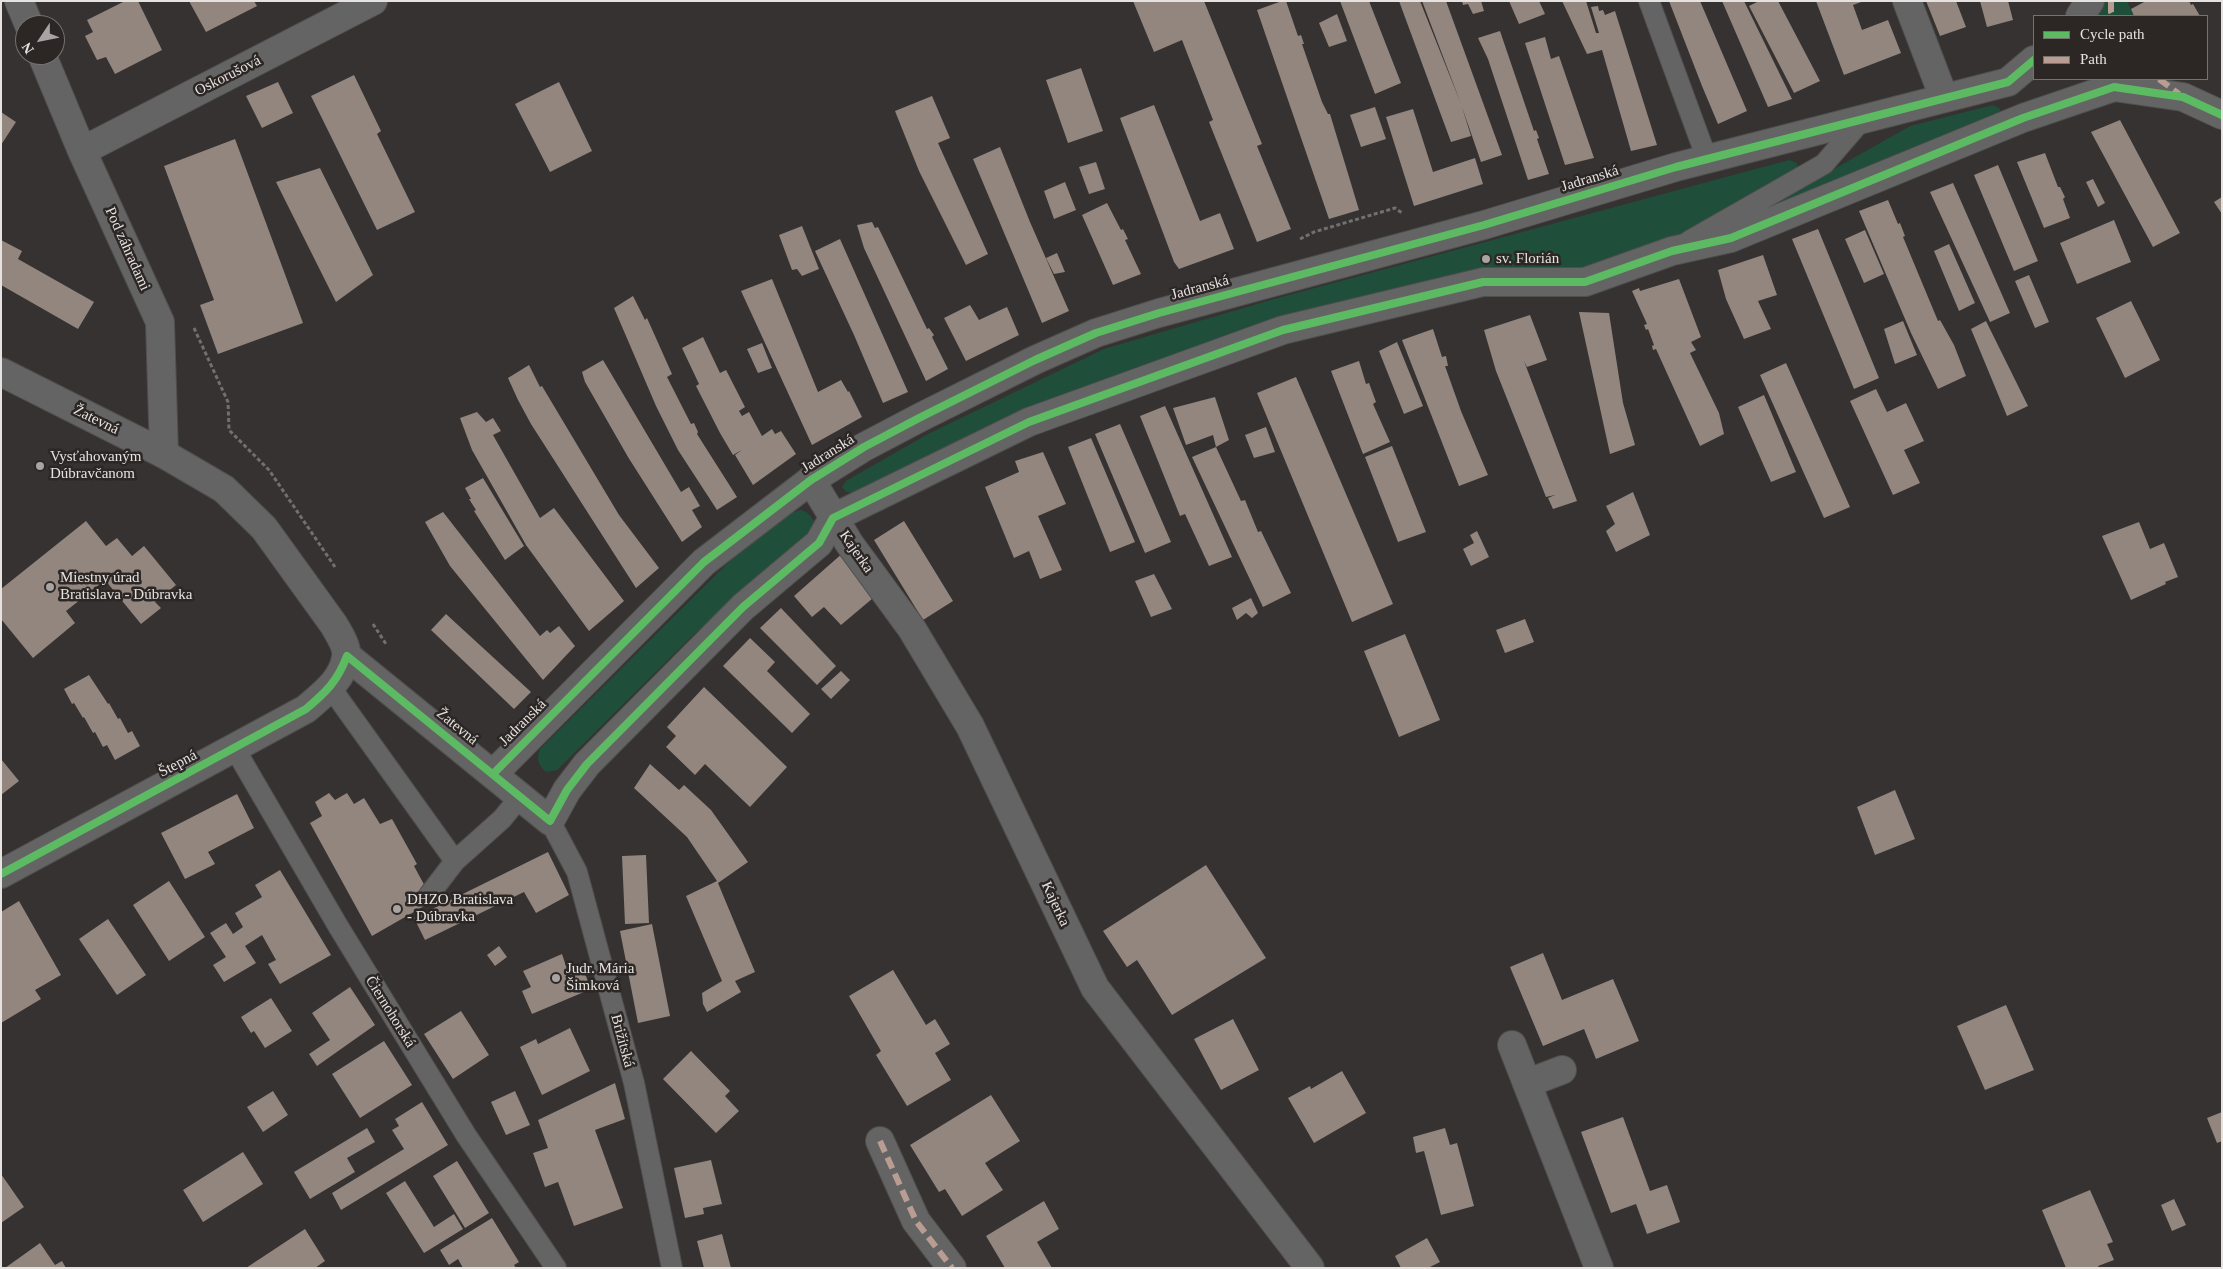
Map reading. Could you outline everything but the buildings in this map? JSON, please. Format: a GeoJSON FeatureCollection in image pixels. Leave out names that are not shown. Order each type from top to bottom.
{"type":"FeatureCollection","features":[{"type":"Feature","properties":{"kind":"street"},"geometry":{"type":"LineString","coordinates":[[19,1],[25,15]]}},
{"type":"Feature","properties":{"kind":"street","name":"Oskorušová"},"geometry":{"type":"LineString","coordinates":[[82,151],[373,1]]}},
{"type":"Feature","properties":{"kind":"street"},"geometry":{"type":"LineString","coordinates":[[1907,1],[1944,98]]}},
{"type":"Feature","properties":{"kind":"street"},"geometry":{"type":"LineString","coordinates":[[2081,15],[2090,1]]}},
{"type":"Feature","properties":{"kind":"street","name":"Jadranská"},"geometry":{"type":"LineString","coordinates":[[493,774],[704,562],[811,480],[864,447],[1035,360],[1096,333],[1159,313],[1484,225],[1707,159],[2008,82],[2033,61]]}},
{"type":"Feature","properties":{"kind":"street","name":"Pod záhradami"},"geometry":{"type":"LineString","coordinates":[[46,65],[82,151],[160,322],[164,454]]}},
{"type":"Feature","properties":{"kind":"street"},"geometry":{"type":"LineString","coordinates":[[2008,82],[2023,118]]}},
{"type":"Feature","properties":{"kind":"street"},"geometry":{"type":"LineString","coordinates":[[550,820],[567,790],[587,764],[743,607],[818,543],[833,518],[1029,422],[1283,330],[1483,282],[1584,282],[1672,251],[1731,238],[2023,118],[2114,87],[2183,98],[2222,115]]}},
{"type":"Feature","properties":{"kind":"street","name":"Žatevná"},"geometry":{"type":"LineString","coordinates":[[1,372],[164,454],[224,489],[264,528],[334,625],[342,639],[346,656],[550,820]]}},
{"type":"Feature","properties":{"kind":"street","name":"Kajerka"},"geometry":{"type":"LineString","coordinates":[[811,480],[833,518],[912,629],[970,726],[1095,988],[1310,1268]]}},
{"type":"Feature","properties":{"kind":"street","name":"Štepná"},"geometry":{"type":"LineString","coordinates":[[1,874],[306,710],[331,688],[340,674],[346,656]]}},
{"type":"Feature","properties":{"kind":"street"},"geometry":{"type":"LineString","coordinates":[[1512,1045],[1599,1268]]}},
{"type":"Feature","properties":{"kind":"street"},"geometry":{"type":"LineString","coordinates":[[1528,1083],[1562,1070]]}},
{"type":"Feature","properties":{"kind":"street"},"geometry":{"type":"LineString","coordinates":[[880,1141],[916,1221],[952,1268]]}},
{"type":"Feature","properties":{"kind":"lane"},"geometry":{"type":"LineString","coordinates":[[1649,1],[1707,159]]}},
{"type":"Feature","properties":{"kind":"lane"},"geometry":{"type":"LineString","coordinates":[[1672,251],[1824,164],[1862,120]]}},
{"type":"Feature","properties":{"kind":"lane"},"geometry":{"type":"LineString","coordinates":[[331,688],[455,861]]}},
{"type":"Feature","properties":{"kind":"lane","name":"Čiernohorská"},"geometry":{"type":"LineString","coordinates":[[235,749],[338,926],[461,1126],[556,1268]]}},
{"type":"Feature","properties":{"kind":"lane"},"geometry":{"type":"LineString","coordinates":[[430,895],[455,861],[502,819],[520,797]]}},
{"type":"Feature","properties":{"kind":"lane","name":"Brižitská"},"geometry":{"type":"LineString","coordinates":[[550,820],[577,872],[634,1083],[672,1268]]}},
{"type":"Feature","properties":{"kind":"path"},"geometry":{"type":"LineString","coordinates":[[192,325],[228,402],[229,430],[269,470],[336,569]]}},
{"type":"Feature","properties":{"kind":"path"},"geometry":{"type":"LineString","coordinates":[[369,619],[386,644],[393,650]]}},
{"type":"Feature","properties":{"kind":"green space"},"geometry":{"type":"Polygon","coordinates":[[[2105,1],[2127,1],[2134,15],[2097,15],[2105,1]]]}},
{"type":"Feature","properties":{"kind":"green space"},"geometry":{"type":"Polygon","coordinates":[[[1993,105],[2000,109],[1999,117],[1732,223],[1820,177],[1910,126],[1993,105]]]}},
{"type":"Feature","properties":{"kind":"green space"},"geometry":{"type":"Polygon","coordinates":[[[1789,160],[1797,163],[1798,169],[1667,243],[1585,273],[1481,272],[856,493],[846,492],[842,487],[846,481],[928,434],[1104,349],[1274,299],[1789,160]]]}},
{"type":"Feature","properties":{"kind":"green space"},"geometry":{"type":"Polygon","coordinates":[[[801,510],[808,513],[814,521],[811,531],[692,636],[557,770],[546,772],[538,759],[540,749],[731,560],[788,514],[801,510]]]}},
{"type":"Feature","properties":{"kind":"marked path"},"geometry":{"type":"LineString","coordinates":[[2111,1],[2112,15]]}},
{"type":"Feature","properties":{"kind":"marked path"},"geometry":{"type":"LineString","coordinates":[[2160,80],[2179,94]]}},
{"type":"Feature","properties":{"kind":"marked path"},"geometry":{"type":"LineString","coordinates":[[880,1141],[916,1221],[952,1268]]}},
{"type":"Feature","properties":{"kind":"cycle path"},"geometry":{"type":"LineString","coordinates":[[493,774],[704,562],[811,480],[864,447],[1035,360],[1096,333],[1159,313],[1484,225],[1676,167],[2008,82],[2033,61]]}},
{"type":"Feature","properties":{"kind":"cycle path"},"geometry":{"type":"LineString","coordinates":[[1,874],[306,709],[330,686],[347,656],[550,821],[567,790],[587,764],[743,607],[819,543],[833,518],[1029,422],[1283,330],[1483,282],[1585,282],[1672,251],[1731,238],[2023,118],[2114,87],[2183,97],[2222,115]]}},
{"type":"Feature","properties":{"kind":"place","name":"sv. Florián"},"geometry":{"type":"Point","coordinates":[1486,259]}},
{"type":"Feature","properties":{"kind":"place","name":"Vysťahovaným Dúbravčanom"},"geometry":{"type":"Point","coordinates":[40,466]}},
{"type":"Feature","properties":{"kind":"place","name":"Miestny úrad Bratislava - Dúbravka"},"geometry":{"type":"Point","coordinates":[50,587]}},
{"type":"Feature","properties":{"kind":"place","name":"DHZO Bratislava - Dúbravka"},"geometry":{"type":"Point","coordinates":[397,909]}},
{"type":"Feature","properties":{"kind":"place","name":"Judr. Mária Šimková"},"geometry":{"type":"Point","coordinates":[556,978]}}]}
